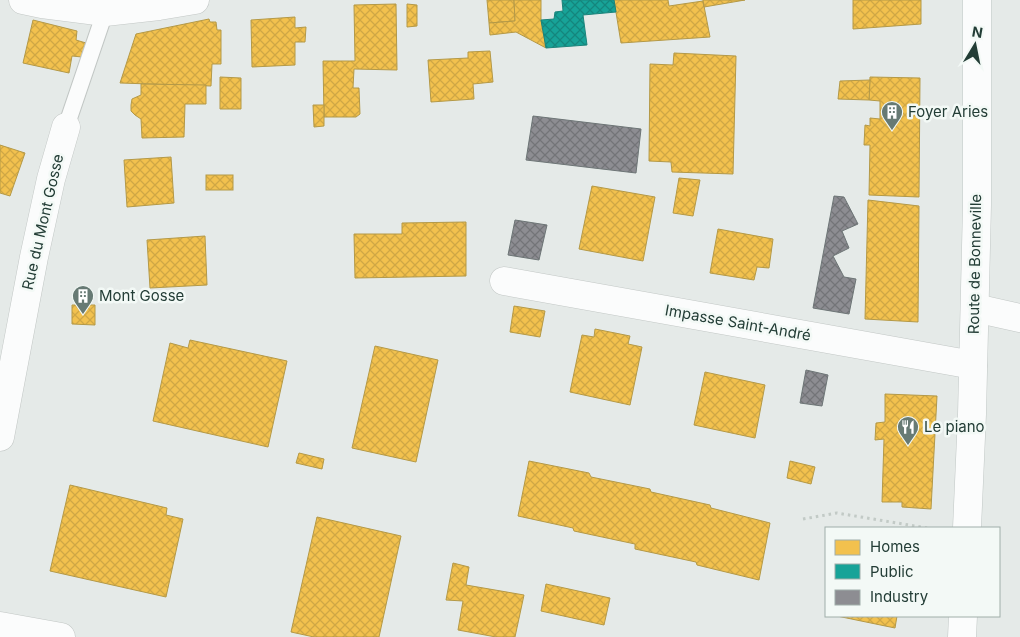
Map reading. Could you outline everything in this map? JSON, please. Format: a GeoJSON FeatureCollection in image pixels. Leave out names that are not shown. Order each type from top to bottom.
{"type":"FeatureCollection","features":[{"type":"Feature","properties":{"kind":"street"},"geometry":{"type":"LineString","coordinates":[[23,0],[105,12],[195,0]]}},
{"type":"Feature","properties":{"kind":"street","name":"Route de Bonneville"},"geometry":{"type":"LineString","coordinates":[[967,527],[977,205],[977,0]]}},
{"type":"Feature","properties":{"kind":"street","name":"Rue du Mont Gosse"},"geometry":{"type":"LineString","coordinates":[[0,437],[34,257],[51,180],[66,127]]}},
{"type":"Feature","properties":{"kind":"street","name":"Impasse Saint-André"},"geometry":{"type":"LineString","coordinates":[[504,281],[973,365]]}},
{"type":"Feature","properties":{"kind":"street"},"geometry":{"type":"LineString","coordinates":[[974,308],[1020,318]]}},
{"type":"Feature","properties":{"kind":"street"},"geometry":{"type":"LineString","coordinates":[[962,637],[963,617]]}},
{"type":"Feature","properties":{"kind":"street"},"geometry":{"type":"LineString","coordinates":[[0,626],[61,637]]}},
{"type":"Feature","properties":{"kind":"lane","name":"Rue du Mont Gosse"},"geometry":{"type":"LineString","coordinates":[[66,127],[105,12]]}},
{"type":"Feature","properties":{"kind":"path"},"geometry":{"type":"LineString","coordinates":[[803,519],[837,513],[920,527]]}},
{"type":"Feature","properties":{"kind":"building: Homes"},"geometry":{"type":"Polygon","coordinates":[[[487,0],[514,0],[515,21],[489,23],[487,0]]]}},
{"type":"Feature","properties":{"kind":"building: Homes"},"geometry":{"type":"Polygon","coordinates":[[[514,0],[541,0],[541,20],[546,48],[516,32],[490,35],[489,23],[515,21],[514,0]]]}},
{"type":"Feature","properties":{"kind":"building: Homes"},"geometry":{"type":"Polygon","coordinates":[[[614,0],[668,0],[669,6],[703,1],[710,37],[621,43],[614,0]]]}},
{"type":"Feature","properties":{"kind":"building: Homes"},"geometry":{"type":"Polygon","coordinates":[[[703,0],[745,0],[704,7],[703,0]]]}},
{"type":"Feature","properties":{"kind":"building: Homes"},"geometry":{"type":"Polygon","coordinates":[[[853,0],[921,0],[921,24],[853,29],[853,0]]]}},
{"type":"Feature","properties":{"kind":"building: Homes"},"geometry":{"type":"Polygon","coordinates":[[[396,4],[397,70],[354,69],[353,88],[359,88],[360,114],[356,117],[324,117],[323,61],[355,61],[354,5],[396,4]]]}},
{"type":"Feature","properties":{"kind":"building: Homes"},"geometry":{"type":"Polygon","coordinates":[[[407,4],[417,5],[417,26],[407,27],[407,4]]]}},
{"type":"Feature","properties":{"kind":"building: Homes"},"geometry":{"type":"Polygon","coordinates":[[[295,17],[295,28],[306,27],[305,42],[295,42],[295,65],[252,67],[251,20],[295,17]]]}},
{"type":"Feature","properties":{"kind":"building: Homes"},"geometry":{"type":"Polygon","coordinates":[[[209,19],[210,22],[216,22],[217,30],[221,30],[221,64],[212,64],[211,86],[120,83],[136,34],[209,19]]]}},
{"type":"Feature","properties":{"kind":"building: Homes"},"geometry":{"type":"Polygon","coordinates":[[[33,20],[77,31],[76,40],[86,43],[82,57],[72,56],[69,73],[23,63],[33,20]]]}},
{"type":"Feature","properties":{"kind":"building: Homes"},"geometry":{"type":"Polygon","coordinates":[[[490,51],[493,82],[473,84],[474,99],[431,102],[428,60],[468,58],[468,52],[490,51]]]}},
{"type":"Feature","properties":{"kind":"building: Homes"},"geometry":{"type":"Polygon","coordinates":[[[674,53],[736,56],[733,174],[672,172],[671,162],[649,161],[650,64],[673,65],[674,53]]]}},
{"type":"Feature","properties":{"kind":"building: Homes"},"geometry":{"type":"Polygon","coordinates":[[[220,77],[241,78],[241,109],[220,109],[220,77]]]}},
{"type":"Feature","properties":{"kind":"building: Homes","name":"Foyer Aries"},"geometry":{"type":"Polygon","coordinates":[[[870,77],[920,78],[919,197],[869,195],[870,145],[864,145],[865,125],[870,126],[870,118],[880,119],[880,101],[869,100],[870,77]]]}},
{"type":"Feature","properties":{"kind":"building: Homes"},"geometry":{"type":"Polygon","coordinates":[[[870,80],[869,100],[838,99],[840,81],[870,80]]]}},
{"type":"Feature","properties":{"kind":"building: Homes"},"geometry":{"type":"Polygon","coordinates":[[[141,84],[206,85],[206,104],[185,104],[184,137],[142,138],[141,119],[131,111],[132,99],[141,95],[141,84]]]}},
{"type":"Feature","properties":{"kind":"building: Homes"},"geometry":{"type":"Polygon","coordinates":[[[313,105],[324,105],[324,126],[314,127],[313,105]]]}},
{"type":"Feature","properties":{"kind":"building: Homes"},"geometry":{"type":"Polygon","coordinates":[[[0,145],[25,153],[10,196],[0,193],[0,145]]]}},
{"type":"Feature","properties":{"kind":"building: Homes"},"geometry":{"type":"Polygon","coordinates":[[[171,157],[174,203],[127,207],[124,160],[171,157]]]}},
{"type":"Feature","properties":{"kind":"building: Homes"},"geometry":{"type":"Polygon","coordinates":[[[206,175],[233,175],[233,190],[206,190],[206,175]]]}},
{"type":"Feature","properties":{"kind":"building: Homes"},"geometry":{"type":"Polygon","coordinates":[[[679,178],[700,180],[693,216],[673,213],[679,178]]]}},
{"type":"Feature","properties":{"kind":"building: Homes"},"geometry":{"type":"Polygon","coordinates":[[[592,186],[655,197],[643,261],[579,249],[592,186]]]}},
{"type":"Feature","properties":{"kind":"building: Homes"},"geometry":{"type":"Polygon","coordinates":[[[868,200],[919,206],[918,322],[865,319],[868,200]]]}},
{"type":"Feature","properties":{"kind":"building: Homes"},"geometry":{"type":"Polygon","coordinates":[[[466,222],[466,276],[355,278],[354,234],[402,234],[402,223],[466,222]]]}},
{"type":"Feature","properties":{"kind":"building: Homes"},"geometry":{"type":"Polygon","coordinates":[[[718,229],[773,239],[769,268],[757,267],[754,280],[710,273],[718,229]]]}},
{"type":"Feature","properties":{"kind":"building: Homes"},"geometry":{"type":"Polygon","coordinates":[[[205,236],[207,285],[150,288],[147,240],[205,236]]]}},
{"type":"Feature","properties":{"kind":"building: Homes","name":"Mont Gosse"},"geometry":{"type":"Polygon","coordinates":[[[72,305],[95,305],[95,325],[72,324],[72,305]]]}},
{"type":"Feature","properties":{"kind":"building: Homes"},"geometry":{"type":"Polygon","coordinates":[[[514,306],[545,311],[540,337],[510,332],[514,306]]]}},
{"type":"Feature","properties":{"kind":"building: Homes"},"geometry":{"type":"Polygon","coordinates":[[[595,329],[630,336],[628,344],[642,347],[630,405],[570,392],[582,335],[594,337],[595,329]]]}},
{"type":"Feature","properties":{"kind":"building: Homes"},"geometry":{"type":"Polygon","coordinates":[[[190,340],[287,361],[268,447],[153,421],[170,343],[188,348],[190,340]]]}},
{"type":"Feature","properties":{"kind":"building: Homes"},"geometry":{"type":"Polygon","coordinates":[[[375,346],[438,360],[416,462],[352,448],[375,346]]]}},
{"type":"Feature","properties":{"kind":"building: Homes"},"geometry":{"type":"Polygon","coordinates":[[[705,372],[765,385],[755,438],[694,425],[705,372]]]}},
{"type":"Feature","properties":{"kind":"building: Homes"},"geometry":{"type":"Polygon","coordinates":[[[885,394],[937,396],[931,509],[902,507],[902,502],[882,502],[884,439],[875,440],[876,423],[885,422],[885,394]]]}},
{"type":"Feature","properties":{"kind":"building: Homes"},"geometry":{"type":"Polygon","coordinates":[[[299,453],[324,459],[322,469],[296,463],[299,453]]]}},
{"type":"Feature","properties":{"kind":"building: Homes"},"geometry":{"type":"Polygon","coordinates":[[[529,461],[589,473],[591,477],[650,489],[651,492],[710,505],[711,508],[770,523],[759,580],[697,565],[696,562],[635,549],[635,544],[574,531],[573,528],[518,516],[529,461]]]}},
{"type":"Feature","properties":{"kind":"building: Homes"},"geometry":{"type":"Polygon","coordinates":[[[790,461],[815,467],[811,484],[787,478],[790,461]]]}},
{"type":"Feature","properties":{"kind":"building: Homes"},"geometry":{"type":"Polygon","coordinates":[[[70,485],[167,508],[166,515],[183,519],[166,597],[50,571],[70,485]]]}},
{"type":"Feature","properties":{"kind":"building: Homes"},"geometry":{"type":"Polygon","coordinates":[[[317,517],[401,536],[379,637],[314,637],[291,632],[317,517]]]}},
{"type":"Feature","properties":{"kind":"building: Homes"},"geometry":{"type":"Polygon","coordinates":[[[453,563],[469,567],[466,585],[524,595],[515,637],[496,637],[458,630],[463,601],[446,600],[453,563]]]}},
{"type":"Feature","properties":{"kind":"building: Homes"},"geometry":{"type":"Polygon","coordinates":[[[546,584],[610,598],[604,625],[541,611],[546,584]]]}},
{"type":"Feature","properties":{"kind":"building: Homes"},"geometry":{"type":"Polygon","coordinates":[[[842,617],[897,617],[895,628],[842,617]]]}},
{"type":"Feature","properties":{"kind":"building: Public"},"geometry":{"type":"Polygon","coordinates":[[[562,0],[614,0],[616,12],[583,15],[587,45],[546,48],[541,20],[554,19],[555,12],[563,11],[562,0]]]}},
{"type":"Feature","properties":{"kind":"building: Industry"},"geometry":{"type":"Polygon","coordinates":[[[533,116],[641,129],[636,173],[526,160],[533,116]]]}},
{"type":"Feature","properties":{"kind":"building: Industry"},"geometry":{"type":"Polygon","coordinates":[[[834,196],[844,197],[858,224],[842,231],[849,248],[833,256],[844,277],[856,279],[849,314],[813,308],[834,196]]]}},
{"type":"Feature","properties":{"kind":"building: Industry"},"geometry":{"type":"Polygon","coordinates":[[[515,220],[547,225],[539,260],[508,255],[515,220]]]}},
{"type":"Feature","properties":{"kind":"building: Industry"},"geometry":{"type":"Polygon","coordinates":[[[806,370],[828,375],[822,406],[800,403],[806,370]]]}},
{"type":"Feature","properties":{"kind":"place","name":"Foyer Aries"},"geometry":{"type":"Point","coordinates":[892,131]}},
{"type":"Feature","properties":{"kind":"place","name":"Mont Gosse"},"geometry":{"type":"Point","coordinates":[83,315]}},
{"type":"Feature","properties":{"kind":"place","name":"Le piano"},"geometry":{"type":"Point","coordinates":[908,446]}}]}
